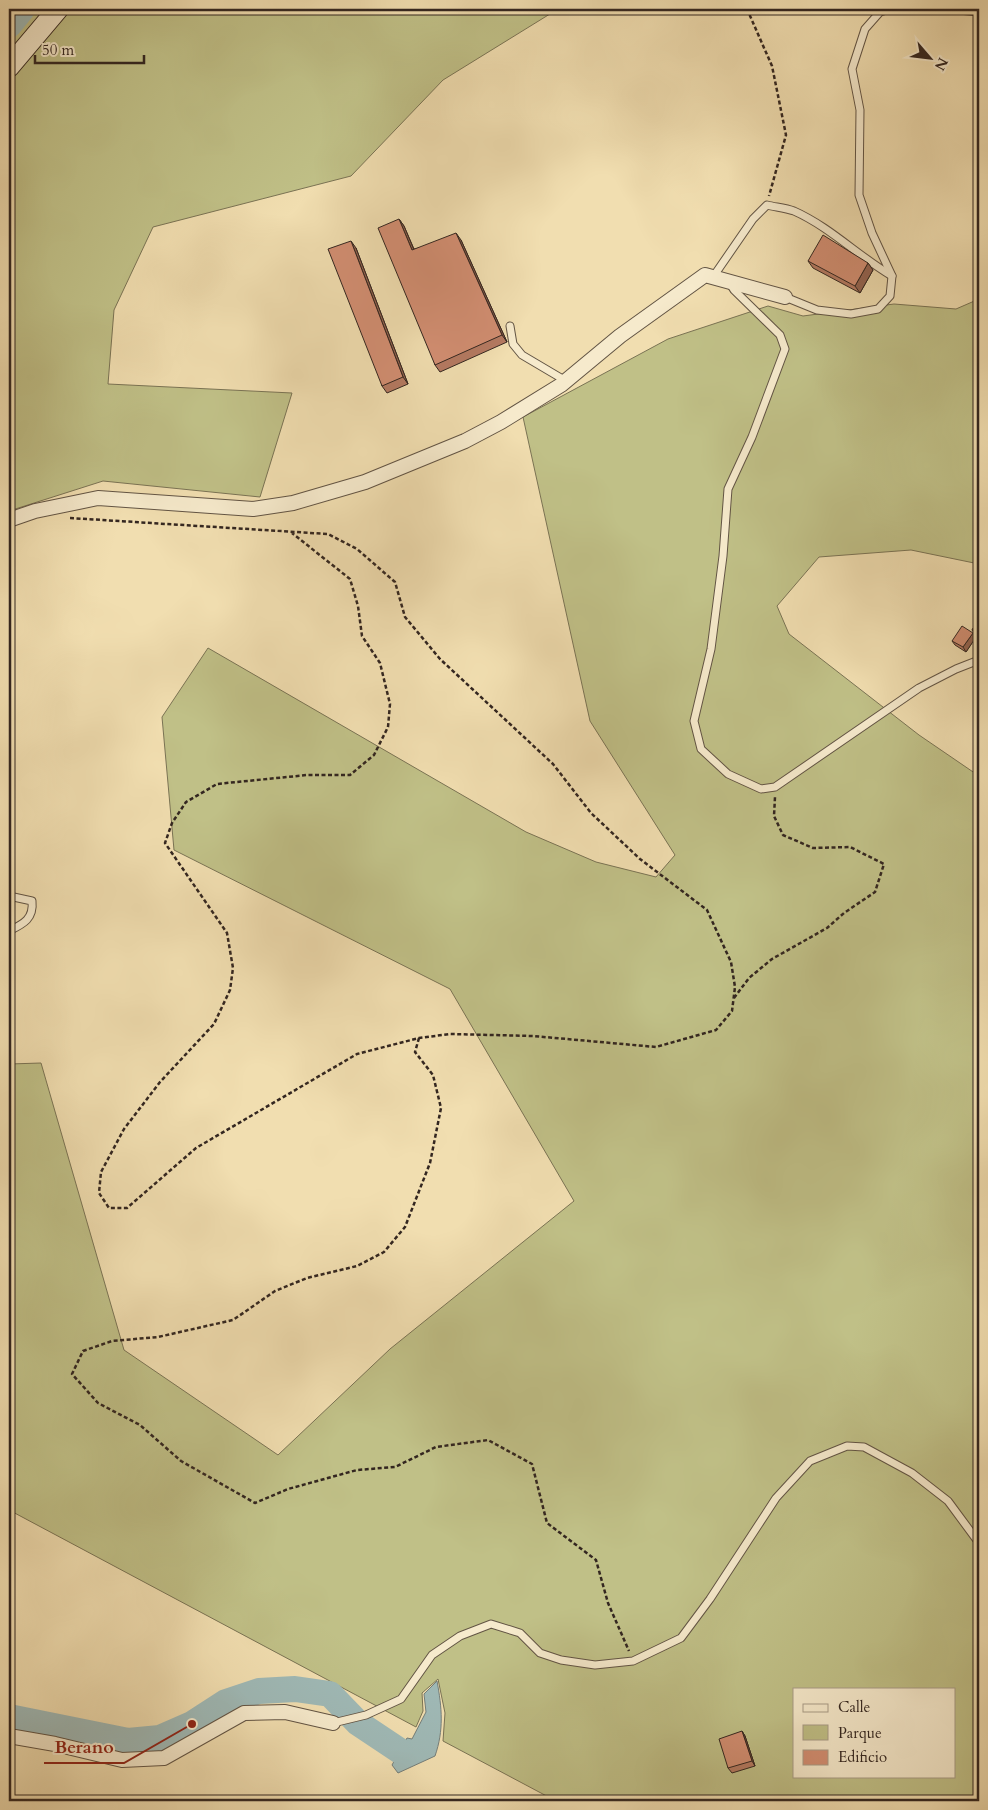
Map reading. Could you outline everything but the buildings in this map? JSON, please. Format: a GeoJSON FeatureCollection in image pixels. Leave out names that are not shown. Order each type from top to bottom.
{"type":"FeatureCollection","features":[{"type":"Feature","properties":{"kind":"main road"},"geometry":{"type":"LineString","coordinates":[[9,67],[58,9]]}},
{"type":"Feature","properties":{"kind":"street"},"geometry":{"type":"LineString","coordinates":[[9,520],[35,511],[98,498],[253,509],[293,503],[365,482],[465,441],[501,422],[566,380],[620,336],[705,275],[785,297]]}},
{"type":"Feature","properties":{"kind":"street"},"geometry":{"type":"LineString","coordinates":[[9,1736],[55,1744],[122,1760],[164,1758],[244,1713],[286,1712],[333,1723]]}},
{"type":"Feature","properties":{"kind":"lane"},"geometry":{"type":"LineString","coordinates":[[785,297],[826,311],[851,314],[878,309],[890,296],[892,276],[872,233],[859,195],[860,110],[852,69],[865,29],[880,12],[890,9]]}},
{"type":"Feature","properties":{"kind":"lane"},"geometry":{"type":"LineString","coordinates":[[949,9],[979,12]]}},
{"type":"Feature","properties":{"kind":"lane"},"geometry":{"type":"LineString","coordinates":[[713,277],[753,219],[767,205],[793,211],[834,234],[852,246],[864,258],[892,276]]}},
{"type":"Feature","properties":{"kind":"lane"},"geometry":{"type":"LineString","coordinates":[[729,281],[734,290],[780,334],[785,349],[752,437],[728,489],[723,556],[711,649],[694,721],[701,749],[728,774],[761,789],[775,787],[919,688],[956,669],[979,660]]}},
{"type":"Feature","properties":{"kind":"lane"},"geometry":{"type":"LineString","coordinates":[[510,326],[513,344],[522,355],[566,380]]}},
{"type":"Feature","properties":{"kind":"lane"},"geometry":{"type":"LineString","coordinates":[[9,896],[32,901],[33,909],[29,920],[9,931]]}},
{"type":"Feature","properties":{"kind":"lane"},"geometry":{"type":"LineString","coordinates":[[333,1723],[366,1715],[401,1699],[432,1655],[460,1636],[491,1624],[520,1633],[540,1653],[561,1660],[595,1665],[633,1661],[681,1638],[710,1599],[776,1498],[810,1461],[847,1446],[864,1447],[912,1473],[948,1501],[979,1543]]}},
{"type":"Feature","properties":{"kind":"path"},"geometry":{"type":"LineString","coordinates":[[747,9],[772,66],[786,134],[767,205]]}},
{"type":"Feature","properties":{"kind":"path"},"geometry":{"type":"LineString","coordinates":[[63,517],[82,521],[328,534],[358,549],[395,582],[405,617],[440,659],[553,764],[592,813],[640,860],[707,910],[730,962],[735,987],[732,1011],[716,1030],[656,1048],[532,1036],[450,1034],[419,1038],[357,1054],[196,1148],[127,1208],[109,1208],[99,1193],[101,1172],[124,1129],[160,1082],[214,1024],[230,990],[233,968],[226,933],[165,843],[172,823],[186,802],[217,784],[307,775],[350,775],[374,755],[388,726],[390,704],[380,663],[362,636],[358,606],[350,579],[321,554],[292,533]]}},
{"type":"Feature","properties":{"kind":"path"},"geometry":{"type":"LineString","coordinates":[[733,999],[749,978],[772,959],[827,928],[844,913],[876,892],[884,864],[850,848],[814,848],[784,835],[774,816],[775,787]]}},
{"type":"Feature","properties":{"kind":"path"},"geometry":{"type":"LineString","coordinates":[[419,1038],[415,1052],[433,1075],[441,1108],[430,1163],[405,1227],[384,1252],[357,1266],[307,1278],[275,1291],[233,1320],[158,1337],[112,1341],[83,1352],[72,1374],[98,1402],[140,1425],[181,1461],[255,1503],[288,1489],[357,1470],[394,1467],[436,1447],[488,1440],[532,1464],[547,1523],[596,1560],[608,1603],[633,1661]]}},
{"type":"Feature","properties":{"kind":"green space"},"geometry":{"type":"Polygon","coordinates":[[[9,9],[558,9],[443,80],[351,176],[153,227],[114,310],[108,384],[292,393],[260,497],[103,481],[9,511],[9,9]]]}},
{"type":"Feature","properties":{"kind":"green space"},"geometry":{"type":"Polygon","coordinates":[[[979,299],[979,564],[911,550],[819,557],[777,606],[789,634],[919,735],[979,776],[979,1801],[556,1801],[443,1741],[445,1713],[438,1679],[422,1693],[423,1711],[416,1727],[9,1510],[9,1064],[41,1063],[124,1350],[278,1455],[390,1349],[574,1201],[450,989],[174,850],[162,717],[208,648],[526,832],[596,862],[656,877],[675,855],[590,721],[523,417],[668,339],[768,306],[803,316],[894,304],[956,309],[979,299]]]}},
{"type":"Feature","properties":{"kind":"green space"},"geometry":{"type":"Polygon","coordinates":[[[9,679],[12,707],[12,815],[9,823],[9,679]]]}},
{"type":"Feature","properties":{"kind":"water"},"geometry":{"type":"Polygon","coordinates":[[[437,1681],[441,1719],[440,1737],[435,1756],[398,1773],[392,1765],[407,1738],[412,1739],[426,1712],[424,1694],[437,1681]]]}},
{"type":"Feature","properties":{"kind":"waterway"},"geometry":{"type":"LineString","coordinates":[[9,25],[22,9]]}},
{"type":"Feature","properties":{"kind":"waterway"},"geometry":{"type":"LineString","coordinates":[[9,1717],[128,1741],[160,1738],[192,1724],[226,1702],[259,1691],[295,1689],[330,1694],[358,1723],[400,1751]]}},
{"type":"Feature","properties":{"kind":"place","name":"Berano"},"geometry":{"type":"Point","coordinates":[192,1724]}}]}
